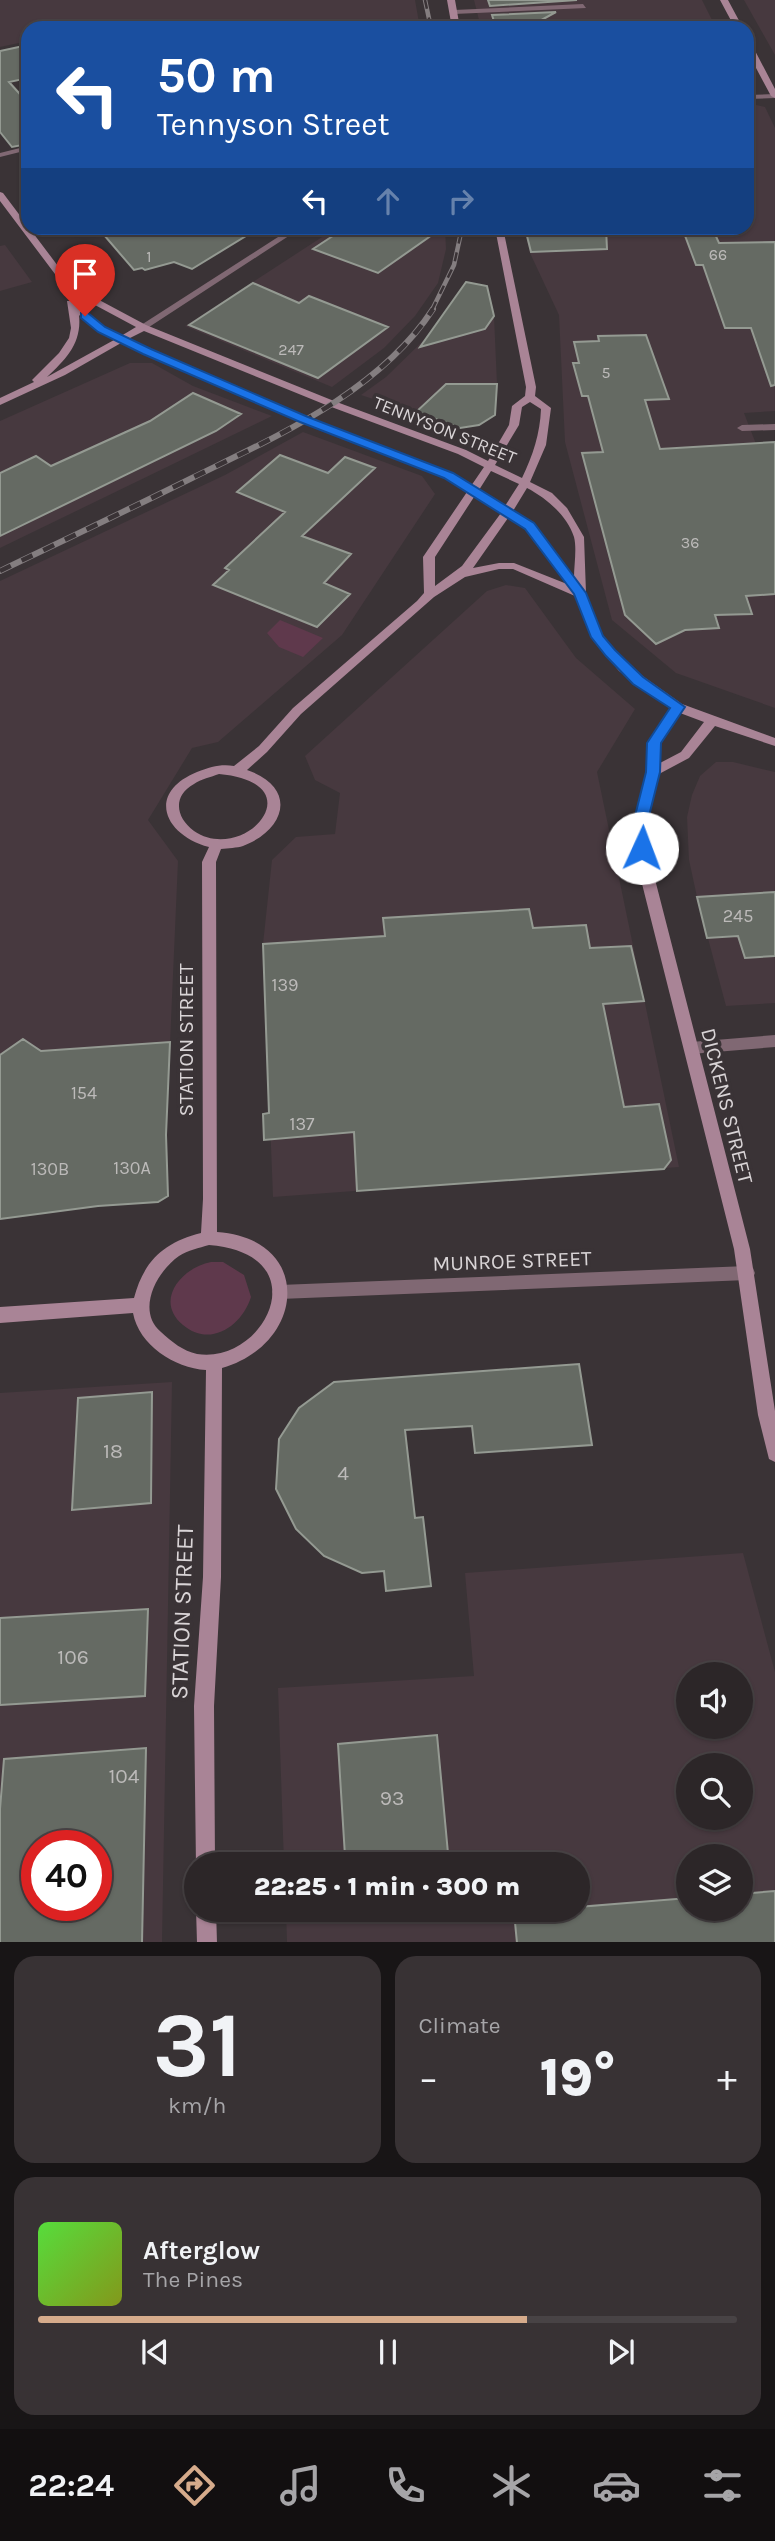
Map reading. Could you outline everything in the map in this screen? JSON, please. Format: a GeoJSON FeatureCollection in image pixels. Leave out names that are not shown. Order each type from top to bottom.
{"type":"FeatureCollection","features":[{"type":"Feature","properties":{"kind":"main road"},"geometry":{"type":"LineString","coordinates":[[451,0],[455,21]]}},
{"type":"Feature","properties":{"kind":"main road"},"geometry":{"type":"LineString","coordinates":[[724,0],[735,21]]}},
{"type":"Feature","properties":{"kind":"main road"},"geometry":{"type":"LineString","coordinates":[[754,56],[775,96]]}},
{"type":"Feature","properties":{"kind":"main road"},"geometry":{"type":"LineString","coordinates":[[0,195],[21,223]]}},
{"type":"Feature","properties":{"kind":"main road"},"geometry":{"type":"LineString","coordinates":[[26,390],[60,358],[76,333],[77,321],[70,303],[70,288],[30,235]]}},
{"type":"Feature","properties":{"kind":"main road"},"geometry":{"type":"LineString","coordinates":[[429,592],[429,557],[491,466],[514,425],[517,406],[530,397],[531,387],[500,235]]}},
{"type":"Feature","properties":{"kind":"main road","name":"TENNYSON STREET"},"geometry":{"type":"LineString","coordinates":[[70,288],[143,327],[226,362],[418,435],[491,466],[548,495],[563,510],[579,537],[580,593]]}},
{"type":"Feature","properties":{"kind":"main road","name":"TENNYSON STREET"},"geometry":{"type":"LineString","coordinates":[[70,303],[99,328],[122,340],[304,419],[415,461],[474,491],[529,526],[580,593],[597,637],[623,668],[678,707],[775,742]]}},
{"type":"Feature","properties":{"kind":"main road"},"geometry":{"type":"LineString","coordinates":[[0,402],[143,327]]}},
{"type":"Feature","properties":{"kind":"main road"},"geometry":{"type":"LineString","coordinates":[[205,377],[226,362]]}},
{"type":"Feature","properties":{"kind":"main road"},"geometry":{"type":"LineString","coordinates":[[461,574],[507,512],[525,482],[536,456],[546,416],[545,408],[530,397]]}},
{"type":"Feature","properties":{"kind":"main road"},"geometry":{"type":"LineString","coordinates":[[239,769],[263,749],[297,711],[421,604],[429,592],[461,574],[499,566],[514,566],[580,593]]}},
{"type":"Feature","properties":{"kind":"main road","name":"DICKENS STREET"},"geometry":{"type":"LineString","coordinates":[[678,707],[654,743],[653,772],[643,812],[642,856],[747,1273],[766,1415],[775,1453]]}},
{"type":"Feature","properties":{"kind":"main road"},"geometry":{"type":"LineString","coordinates":[[653,772],[685,755],[712,721]]}},
{"type":"Feature","properties":{"kind":"main road"},"geometry":{"type":"LineString","coordinates":[[218,769],[239,769],[257,776],[270,787],[275,802],[271,817],[259,831],[240,841],[217,844],[195,840],[179,830],[171,815],[172,799],[181,785],[197,774],[218,769]]}},
{"type":"Feature","properties":{"kind":"main road","name":"STATION STREET"},"geometry":{"type":"LineString","coordinates":[[209,1238],[209,862],[217,844]]}},
{"type":"Feature","properties":{"kind":"main road"},"geometry":{"type":"LineString","coordinates":[[209,1238],[229,1239],[263,1253],[276,1269],[279,1292],[278,1308],[270,1329],[254,1345],[234,1357],[214,1363],[188,1361],[170,1352],[144,1325],[142,1305],[146,1285],[158,1265],[174,1250],[209,1238]]}},
{"type":"Feature","properties":{"kind":"main road"},"geometry":{"type":"LineString","coordinates":[[0,1315],[142,1305]]}},
{"type":"Feature","properties":{"kind":"main road","name":"STATION STREET"},"geometry":{"type":"LineString","coordinates":[[205,1852],[204,1706],[212,1577],[214,1363]]}},
{"type":"Feature","properties":{"kind":"main road"},"geometry":{"type":"LineString","coordinates":[[206,1922],[207,1942]]}},
{"type":"Feature","properties":{"kind":"street"},"geometry":{"type":"LineString","coordinates":[[454,12],[583,6]]}},
{"type":"Feature","properties":{"kind":"street"},"geometry":{"type":"LineString","coordinates":[[754,97],[775,96]]}},
{"type":"Feature","properties":{"kind":"street"},"geometry":{"type":"LineString","coordinates":[[0,155],[21,150]]}},
{"type":"Feature","properties":{"kind":"street"},"geometry":{"type":"LineString","coordinates":[[143,327],[286,235]]}},
{"type":"Feature","properties":{"kind":"street"},"geometry":{"type":"LineString","coordinates":[[743,428],[775,427]]}},
{"type":"Feature","properties":{"kind":"street"},"geometry":{"type":"LineString","coordinates":[[691,1048],[775,1041]]}},
{"type":"Feature","properties":{"kind":"street","name":"MUNROE STREET"},"geometry":{"type":"LineString","coordinates":[[279,1292],[747,1273]]}},
{"type":"Feature","properties":{"kind":"shaded area"},"geometry":{"type":"Polygon","coordinates":[[[0,0],[415,0],[419,21],[21,21],[21,42],[0,47],[0,0]]]}},
{"type":"Feature","properties":{"kind":"shaded area"},"geometry":{"type":"Polygon","coordinates":[[[474,0],[702,0],[712,21],[479,21],[474,0]]]}},
{"type":"Feature","properties":{"kind":"shaded area"},"geometry":{"type":"Polygon","coordinates":[[[744,0],[775,0],[775,55],[758,25],[744,0]]]}},
{"type":"Feature","properties":{"kind":"shaded area"},"geometry":{"type":"Polygon","coordinates":[[[754,105],[765,107],[775,128],[775,411],[744,413],[756,444],[775,444],[775,708],[676,673],[612,620],[565,442],[559,315],[530,253],[526,235],[754,235],[754,105]]]}},
{"type":"Feature","properties":{"kind":"shaded area"},"geometry":{"type":"Polygon","coordinates":[[[325,235],[445,235],[446,249],[438,283],[415,316],[384,348],[332,387],[185,326],[325,235]]]}},
{"type":"Feature","properties":{"kind":"shaded area"},"geometry":{"type":"Polygon","coordinates":[[[5,245],[32,282],[0,291],[0,246],[5,245]]]}},
{"type":"Feature","properties":{"kind":"shaded area"},"geometry":{"type":"Polygon","coordinates":[[[466,282],[487,286],[494,316],[497,384],[495,415],[479,425],[460,428],[361,395],[386,377],[427,337],[466,282]]]}},
{"type":"Feature","properties":{"kind":"shaded area"},"geometry":{"type":"Polygon","coordinates":[[[130,363],[152,363],[193,386],[272,416],[0,548],[0,421],[130,363]]]}},
{"type":"Feature","properties":{"kind":"shaded area"},"geometry":{"type":"Polygon","coordinates":[[[303,432],[422,476],[435,494],[342,635],[218,742],[192,748],[148,820],[178,861],[166,1135],[168,1196],[158,1202],[98,1206],[0,1219],[0,581],[225,475],[303,432]]]}},
{"type":"Feature","properties":{"kind":"shaded area"},"geometry":{"type":"Polygon","coordinates":[[[506,585],[525,588],[576,658],[635,709],[597,772],[679,1167],[273,1197],[263,944],[272,860],[296,837],[335,834],[340,793],[315,780],[305,756],[487,591],[506,585]]]}},
{"type":"Feature","properties":{"kind":"shaded area"},"geometry":{"type":"Polygon","coordinates":[[[280,620],[323,638],[303,657],[279,647],[267,633],[280,620]]]}},
{"type":"Feature","properties":{"kind":"shaded area"},"geometry":{"type":"Polygon","coordinates":[[[716,762],[733,762],[775,772],[775,1003],[726,1006],[697,897],[689,860],[687,817],[700,776],[716,762]]]}},
{"type":"Feature","properties":{"kind":"shaded area"},"geometry":{"type":"Polygon","coordinates":[[[211,1262],[223,1262],[244,1275],[251,1297],[233,1325],[214,1334],[204,1334],[193,1332],[174,1315],[171,1295],[175,1286],[191,1270],[211,1262]]]}},
{"type":"Feature","properties":{"kind":"shaded area"},"geometry":{"type":"Polygon","coordinates":[[[172,1382],[162,1942],[0,1942],[0,1393],[172,1382]]]}},
{"type":"Feature","properties":{"kind":"shaded area"},"geometry":{"type":"Polygon","coordinates":[[[743,1553],[775,1672],[775,1942],[287,1942],[286,1922],[590,1922],[590,1852],[284,1852],[278,1688],[474,1676],[465,1573],[743,1553]]]}},
{"type":"Feature","properties":{"kind":"building"},"geometry":{"type":"Polygon","coordinates":[[[488,0],[577,0],[490,6],[488,0]]]}},
{"type":"Feature","properties":{"kind":"building"},"geometry":{"type":"Polygon","coordinates":[[[556,12],[540,21],[494,21],[492,15],[556,12]]]}},
{"type":"Feature","properties":{"kind":"building"},"geometry":{"type":"Polygon","coordinates":[[[21,46],[21,79],[9,82],[21,95],[21,145],[12,147],[0,132],[0,51],[21,46]]]}},
{"type":"Feature","properties":{"kind":"building"},"geometry":{"type":"Polygon","coordinates":[[[104,235],[248,235],[192,269],[174,262],[145,270],[134,270],[104,235]]]}},
{"type":"Feature","properties":{"kind":"building"},"geometry":{"type":"Polygon","coordinates":[[[334,235],[432,235],[378,273],[313,249],[334,235]]]}},
{"type":"Feature","properties":{"kind":"building"},"geometry":{"type":"Polygon","coordinates":[[[527,235],[606,235],[607,249],[531,252],[527,235]]]}},
{"type":"Feature","properties":{"kind":"building"},"geometry":{"type":"Polygon","coordinates":[[[685,235],[715,235],[719,243],[775,242],[775,385],[771,386],[751,328],[725,328],[703,265],[696,265],[685,235]]]}},
{"type":"Feature","properties":{"kind":"building"},"geometry":{"type":"Polygon","coordinates":[[[466,282],[487,286],[494,316],[485,329],[420,347],[466,282]]]}},
{"type":"Feature","properties":{"kind":"building"},"geometry":{"type":"Polygon","coordinates":[[[253,283],[299,303],[309,296],[388,327],[318,378],[189,325],[253,283]]]}},
{"type":"Feature","properties":{"kind":"building"},"geometry":{"type":"Polygon","coordinates":[[[646,335],[669,399],[645,400],[660,449],[775,442],[775,594],[746,596],[752,614],[715,615],[719,628],[685,630],[656,644],[625,615],[582,453],[603,452],[588,396],[582,396],[573,363],[579,363],[574,342],[599,341],[598,336],[646,335]]]}},
{"type":"Feature","properties":{"kind":"building"},"geometry":{"type":"Polygon","coordinates":[[[446,384],[497,384],[495,415],[479,425],[460,428],[416,412],[446,384]]]}},
{"type":"Feature","properties":{"kind":"building"},"geometry":{"type":"Polygon","coordinates":[[[193,393],[241,414],[216,431],[0,536],[0,473],[36,456],[51,466],[150,421],[193,393]]]}},
{"type":"Feature","properties":{"kind":"building"},"geometry":{"type":"Polygon","coordinates":[[[280,455],[328,473],[345,457],[375,468],[302,536],[351,554],[324,583],[350,594],[317,627],[213,585],[229,570],[225,568],[285,512],[237,492],[280,455]]]}},
{"type":"Feature","properties":{"kind":"building"},"geometry":{"type":"Polygon","coordinates":[[[775,892],[775,956],[745,958],[738,936],[707,938],[697,897],[775,892]]]}},
{"type":"Feature","properties":{"kind":"building"},"geometry":{"type":"Polygon","coordinates":[[[529,909],[533,928],[586,925],[590,948],[631,946],[644,1001],[603,1004],[624,1107],[659,1104],[671,1160],[664,1169],[357,1191],[354,1132],[264,1140],[263,1114],[269,1113],[263,944],[385,936],[383,918],[529,909]]]}},
{"type":"Feature","properties":{"kind":"building"},"geometry":{"type":"Polygon","coordinates":[[[23,1039],[41,1051],[170,1042],[166,1135],[168,1196],[158,1202],[98,1206],[0,1219],[0,1055],[23,1039]]]}},
{"type":"Feature","properties":{"kind":"building"},"geometry":{"type":"Polygon","coordinates":[[[579,1364],[592,1445],[475,1453],[472,1426],[405,1430],[415,1518],[423,1517],[431,1586],[386,1591],[384,1571],[362,1573],[324,1556],[296,1529],[276,1489],[279,1439],[299,1408],[334,1382],[579,1364]]]}},
{"type":"Feature","properties":{"kind":"building"},"geometry":{"type":"Polygon","coordinates":[[[152,1392],[151,1503],[72,1510],[78,1398],[152,1392]]]}},
{"type":"Feature","properties":{"kind":"building"},"geometry":{"type":"Polygon","coordinates":[[[148,1609],[145,1696],[0,1705],[0,1618],[148,1609]]]}},
{"type":"Feature","properties":{"kind":"building"},"geometry":{"type":"Polygon","coordinates":[[[437,1735],[448,1852],[345,1852],[338,1744],[437,1735]]]}},
{"type":"Feature","properties":{"kind":"building"},"geometry":{"type":"Polygon","coordinates":[[[146,1748],[142,1942],[0,1942],[0,1809],[4,1759],[146,1748]]]}},
{"type":"Feature","properties":{"kind":"building"},"geometry":{"type":"Polygon","coordinates":[[[775,1891],[775,1942],[517,1942],[515,1922],[590,1922],[590,1906],[676,1899],[676,1921],[753,1921],[753,1893],[775,1891]]]}},
{"type":"Feature","properties":{"kind":"railway"},"geometry":{"type":"LineString","coordinates":[[425,0],[430,21]]}},
{"type":"Feature","properties":{"kind":"railway"},"geometry":{"type":"LineString","coordinates":[[432,310],[454,265],[460,235]]}},
{"type":"Feature","properties":{"kind":"railway"},"geometry":{"type":"LineString","coordinates":[[0,571],[258,446],[324,409],[385,365],[411,338],[433,309]]}},
{"type":"Feature","properties":{"kind":"route"},"geometry":{"type":"LineString","coordinates":[[85,316],[101,330],[147,352],[304,419],[449,476],[529,526],[580,593],[597,637],[610,653],[638,681],[678,707],[654,743],[653,772],[643,812],[642,848]]}}]}
